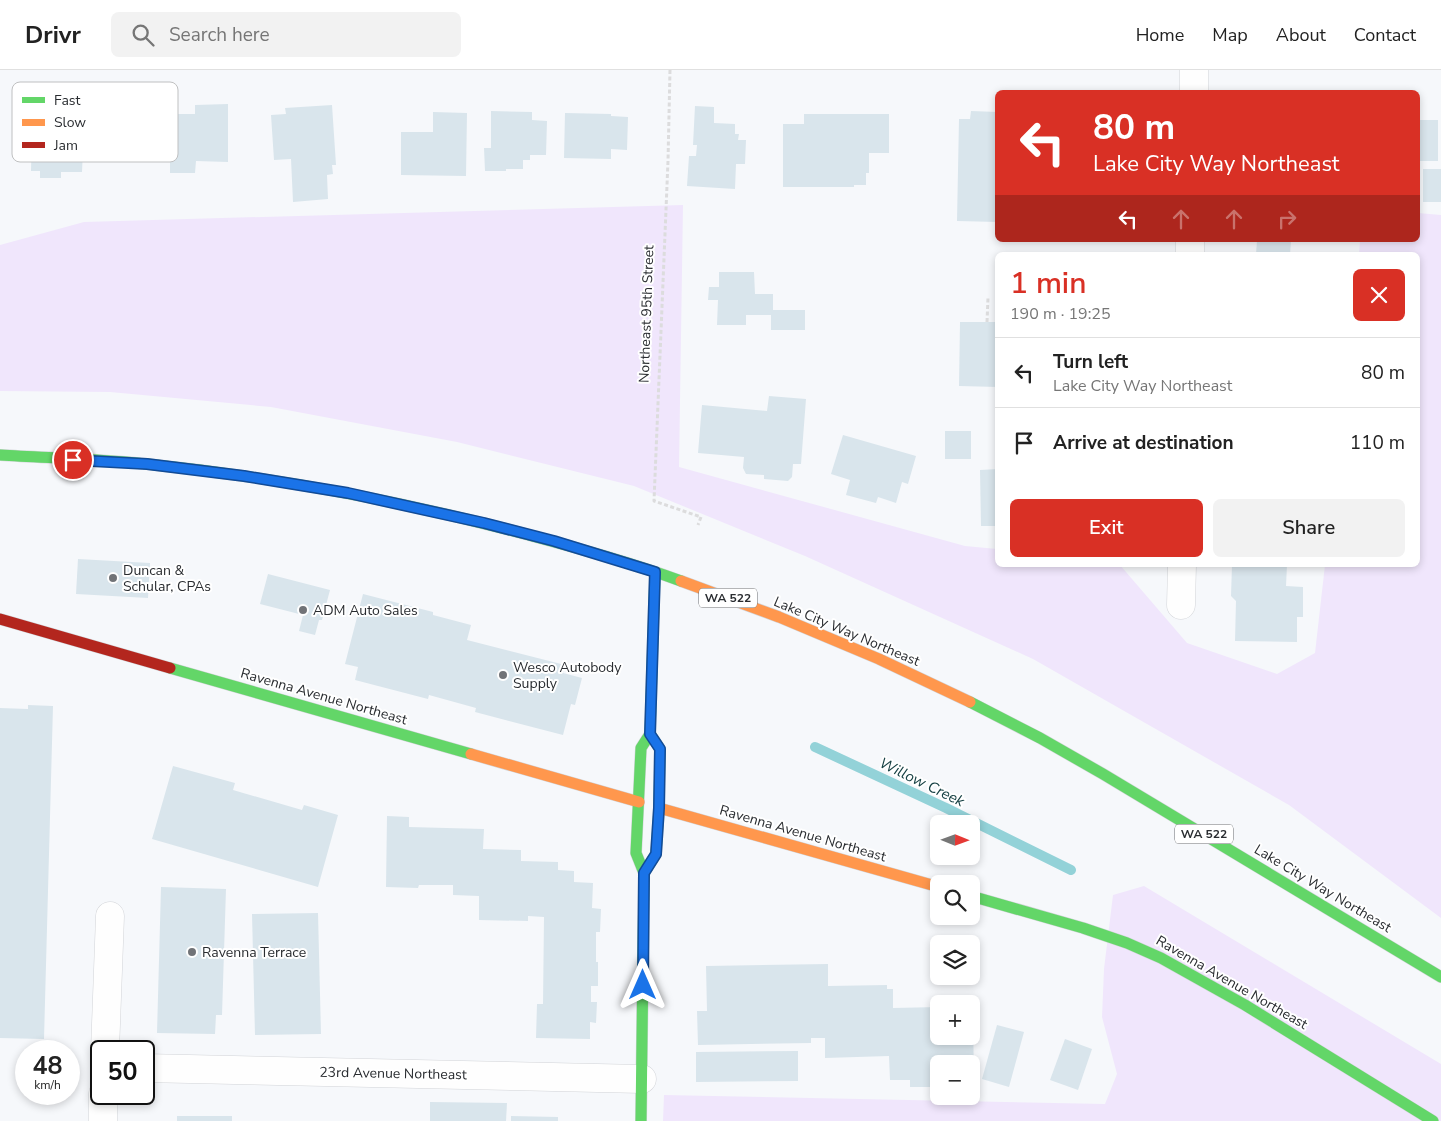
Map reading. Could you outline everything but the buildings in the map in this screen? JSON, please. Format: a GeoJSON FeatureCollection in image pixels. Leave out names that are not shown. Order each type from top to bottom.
{"type":"FeatureCollection","features":[{"type":"Feature","properties":{"kind":"main road","name":"Lake City Way Northeast"},"geometry":{"type":"LineString","coordinates":[[0,456],[147,464],[244,476],[332,490],[461,517],[554,541],[655,572],[800,626],[892,664],[974,704],[1055,746],[1134,792],[1441,977]]}},
{"type":"Feature","properties":{"kind":"main road"},"geometry":{"type":"LineString","coordinates":[[641,1121],[644,873],[636,853],[641,748],[650,734],[655,572]]}},
{"type":"Feature","properties":{"kind":"main road","name":"Ravenna Avenue Northeast"},"geometry":{"type":"LineString","coordinates":[[0,619],[638,802]]}},
{"type":"Feature","properties":{"kind":"main road"},"geometry":{"type":"LineString","coordinates":[[644,873],[656,854],[659,808],[660,749],[650,734]]}},
{"type":"Feature","properties":{"kind":"main road","name":"Ravenna Avenue Northeast"},"geometry":{"type":"LineString","coordinates":[[659,808],[930,884]]}},
{"type":"Feature","properties":{"kind":"main road","name":"Ravenna Avenue Northeast"},"geometry":{"type":"LineString","coordinates":[[980,899],[1082,927],[1150,952],[1190,973],[1321,1050],[1433,1121]]}},
{"type":"Feature","properties":{"kind":"street"},"geometry":{"type":"LineString","coordinates":[[1194,70],[1194,90]]}},
{"type":"Feature","properties":{"kind":"street"},"geometry":{"type":"LineString","coordinates":[[1181,606],[1182,567]]}},
{"type":"Feature","properties":{"kind":"street"},"geometry":{"type":"LineString","coordinates":[[105,1040],[110,916]]}},
{"type":"Feature","properties":{"kind":"street","name":"23rd Avenue Northeast"},"geometry":{"type":"LineString","coordinates":[[155,1068],[642,1079]]}},
{"type":"Feature","properties":{"kind":"street"},"geometry":{"type":"LineString","coordinates":[[102,1121],[103,1105]]}},
{"type":"Feature","properties":{"kind":"path","name":"Northeast 95th Street"},"geometry":{"type":"LineString","coordinates":[[670,70],[654,501],[701,517],[698,525]]}},
{"type":"Feature","properties":{"kind":"path"},"geometry":{"type":"LineString","coordinates":[[987,322],[988,297]]}},
{"type":"Feature","properties":{"kind":"shaded area"},"geometry":{"type":"Polygon","coordinates":[[[683,205],[679,467],[965,546],[995,549],[995,567],[1122,567],[1187,643],[1277,674],[1315,653],[1325,567],[1420,567],[1420,252],[1359,252],[1360,242],[1420,242],[1420,213],[1441,215],[1441,918],[1289,805],[1033,659],[805,556],[634,486],[457,442],[271,407],[110,392],[0,391],[0,245],[84,222],[683,205]]]}},
{"type":"Feature","properties":{"kind":"shaded area"},"geometry":{"type":"Polygon","coordinates":[[[1144,886],[1441,1064],[1441,1121],[663,1121],[664,1095],[930,1100],[930,1105],[980,1105],[980,1101],[1105,1104],[1117,1074],[1102,1017],[1104,969],[1113,895],[1144,886]]]}},
{"type":"Feature","properties":{"kind":"waterway","name":"Willow Creek"},"geometry":{"type":"LineString","coordinates":[[815,747],[946,808],[1071,870]]}},
{"type":"Feature","properties":{"kind":"traffic: fast"},"geometry":{"type":"LineString","coordinates":[[0,455],[147,464],[290,483],[385,501],[478,522],[623,561],[681,581]]}},
{"type":"Feature","properties":{"kind":"traffic: fast"},"geometry":{"type":"LineString","coordinates":[[641,1121],[644,873],[636,853],[641,748],[650,734],[655,572]]}},
{"type":"Feature","properties":{"kind":"traffic: fast"},"geometry":{"type":"LineString","coordinates":[[170,668],[471,754]]}},
{"type":"Feature","properties":{"kind":"traffic: fast"},"geometry":{"type":"LineString","coordinates":[[970,702],[1040,738],[1103,774],[1441,977]]}},
{"type":"Feature","properties":{"kind":"traffic: fast"},"geometry":{"type":"LineString","coordinates":[[644,873],[656,854],[659,808],[660,749],[650,734]]}},
{"type":"Feature","properties":{"kind":"traffic: fast"},"geometry":{"type":"LineString","coordinates":[[980,899],[1083,928],[1127,943],[1161,958],[1245,1005],[1433,1121]]}},
{"type":"Feature","properties":{"kind":"traffic: slow"},"geometry":{"type":"LineString","coordinates":[[681,581],[779,617],[879,659],[970,702]]}},
{"type":"Feature","properties":{"kind":"traffic: slow"},"geometry":{"type":"LineString","coordinates":[[471,754],[639,802]]}},
{"type":"Feature","properties":{"kind":"traffic: slow"},"geometry":{"type":"LineString","coordinates":[[659,808],[930,884]]}},
{"type":"Feature","properties":{"kind":"traffic: jam"},"geometry":{"type":"LineString","coordinates":[[0,619],[170,668]]}},
{"type":"Feature","properties":{"kind":"place","name":"Duncan & Schular, CPAs"},"geometry":{"type":"Point","coordinates":[113,578]}},
{"type":"Feature","properties":{"kind":"place","name":"ADM Auto Sales"},"geometry":{"type":"Point","coordinates":[303,610]}},
{"type":"Feature","properties":{"kind":"place","name":"Wesco Autobody Supply"},"geometry":{"type":"Point","coordinates":[503,675]}},
{"type":"Feature","properties":{"kind":"place","name":"Ravenna Terrace"},"geometry":{"type":"Point","coordinates":[192,952]}},
{"type":"Feature","properties":{"kind":"route"},"geometry":{"type":"LineString","coordinates":[[73,460],[147,464],[244,476],[348,493],[452,515],[554,541],[655,572],[650,734],[660,749],[659,808],[656,854],[644,873],[643,985]]}}]}
